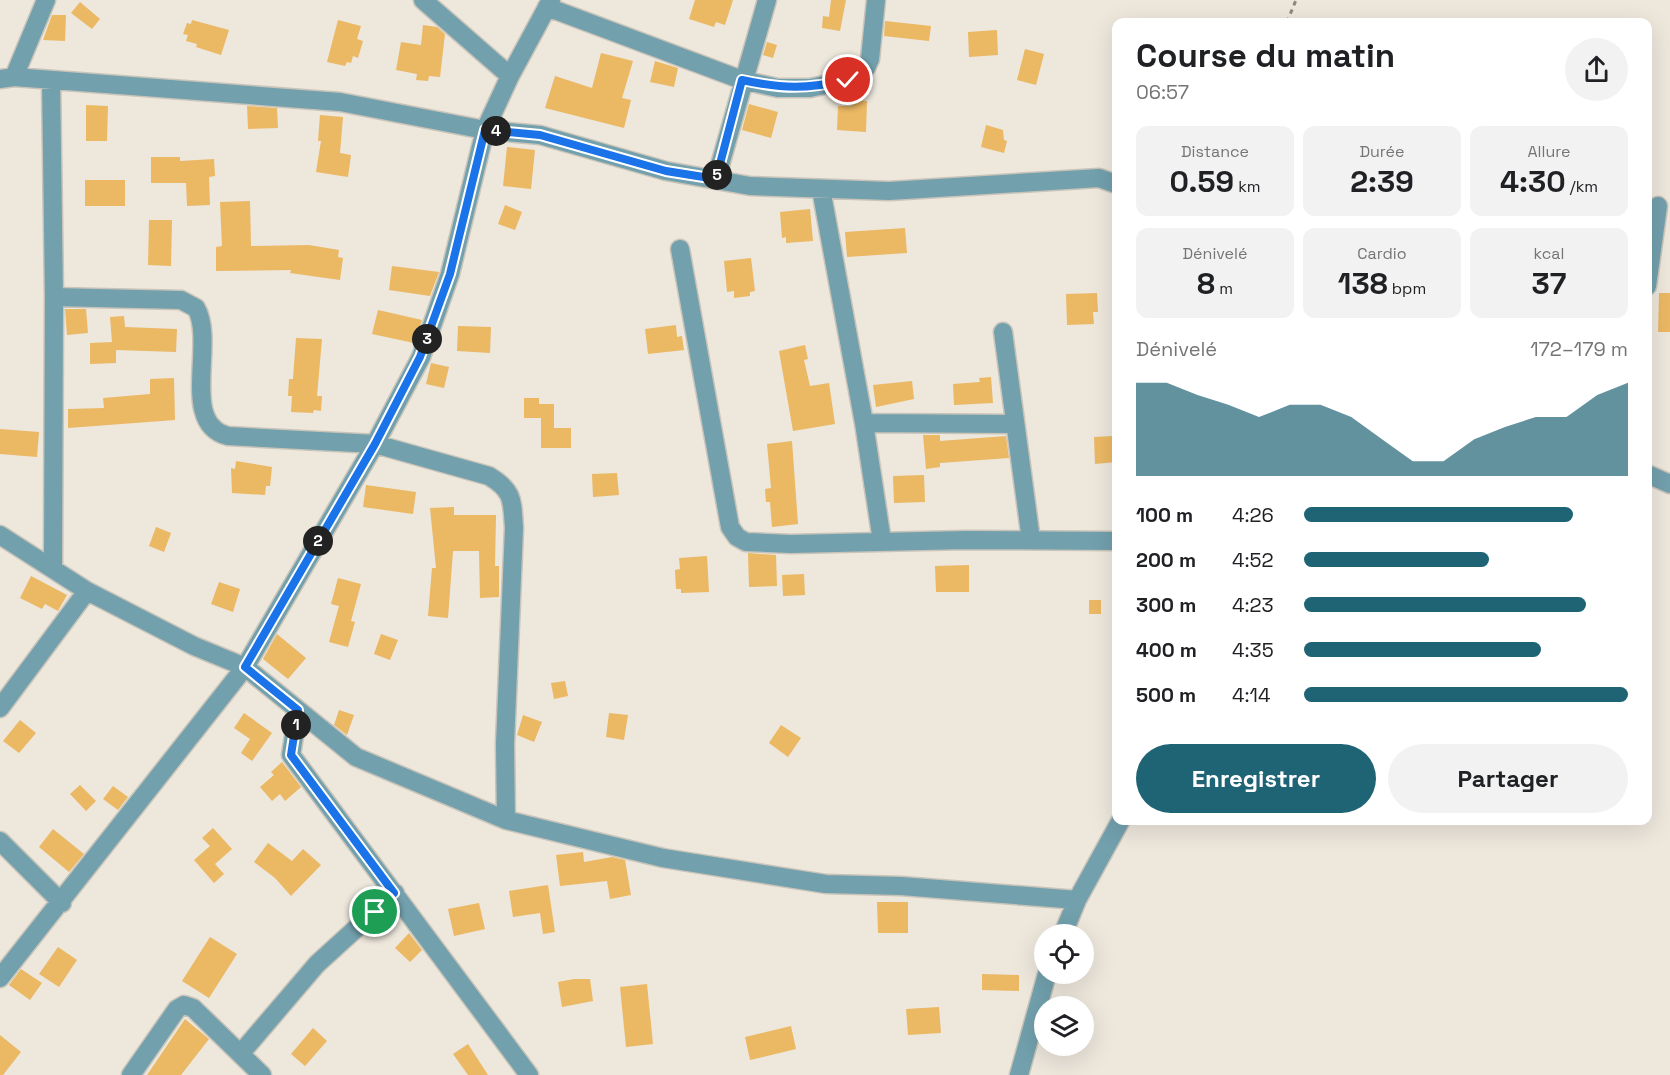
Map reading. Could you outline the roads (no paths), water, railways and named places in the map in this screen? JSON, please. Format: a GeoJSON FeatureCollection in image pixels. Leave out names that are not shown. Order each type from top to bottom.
{"type":"FeatureCollection","features":[{"type":"Feature","properties":{"kind":"street"},"geometry":{"type":"LineString","coordinates":[[46,0],[7,78],[340,102],[485,130],[540,135],[666,171],[750,186],[889,191],[1099,178],[1112,183]]}},
{"type":"Feature","properties":{"kind":"street"},"geometry":{"type":"LineString","coordinates":[[423,0],[510,76]]}},
{"type":"Feature","properties":{"kind":"street"},"geometry":{"type":"LineString","coordinates":[[716,179],[742,80],[767,0]]}},
{"type":"Feature","properties":{"kind":"street"},"geometry":{"type":"LineString","coordinates":[[0,978],[62,903],[245,667],[375,444],[420,357],[450,274],[485,130],[510,76],[549,4],[742,80],[778,88],[810,88],[858,76],[866,68],[870,58],[876,0]]}},
{"type":"Feature","properties":{"kind":"street"},"geometry":{"type":"LineString","coordinates":[[51,80],[54,297],[53,569]]}},
{"type":"Feature","properties":{"kind":"street"},"geometry":{"type":"LineString","coordinates":[[821,189],[864,423],[882,541]]}},
{"type":"Feature","properties":{"kind":"street"},"geometry":{"type":"LineString","coordinates":[[1652,250],[1658,206]]}},
{"type":"Feature","properties":{"kind":"street"},"geometry":{"type":"LineString","coordinates":[[680,249],[729,527],[737,537],[746,542],[1112,541]]}},
{"type":"Feature","properties":{"kind":"street"},"geometry":{"type":"LineString","coordinates":[[54,297],[181,300],[196,308],[201,325],[203,410],[209,426],[216,434],[375,444],[489,476],[508,491],[514,528],[505,732],[506,820]]}},
{"type":"Feature","properties":{"kind":"street"},"geometry":{"type":"LineString","coordinates":[[1003,332],[1031,540]]}},
{"type":"Feature","properties":{"kind":"street"},"geometry":{"type":"LineString","coordinates":[[864,423],[1015,424]]}},
{"type":"Feature","properties":{"kind":"street"},"geometry":{"type":"LineString","coordinates":[[1652,476],[1670,484]]}},
{"type":"Feature","properties":{"kind":"street"},"geometry":{"type":"LineString","coordinates":[[0,535],[87,591],[194,646],[245,667],[356,757],[506,820],[663,858],[826,884],[901,886],[1077,900]]}},
{"type":"Feature","properties":{"kind":"street"},"geometry":{"type":"LineString","coordinates":[[0,708],[87,591]]}},
{"type":"Feature","properties":{"kind":"street"},"geometry":{"type":"LineString","coordinates":[[298,710],[291,755],[529,1075]]}},
{"type":"Feature","properties":{"kind":"street"},"geometry":{"type":"LineString","coordinates":[[1068,924],[1077,900],[1118,825]]}},
{"type":"Feature","properties":{"kind":"street"},"geometry":{"type":"LineString","coordinates":[[0,841],[62,903]]}},
{"type":"Feature","properties":{"kind":"street"},"geometry":{"type":"LineString","coordinates":[[241,1053],[317,964],[394,893]]}},
{"type":"Feature","properties":{"kind":"street"},"geometry":{"type":"LineString","coordinates":[[1019,1075],[1044,984]]}},
{"type":"Feature","properties":{"kind":"street"},"geometry":{"type":"LineString","coordinates":[[131,1075],[177,1009],[184,1005],[193,1008],[262,1075]]}}]}
